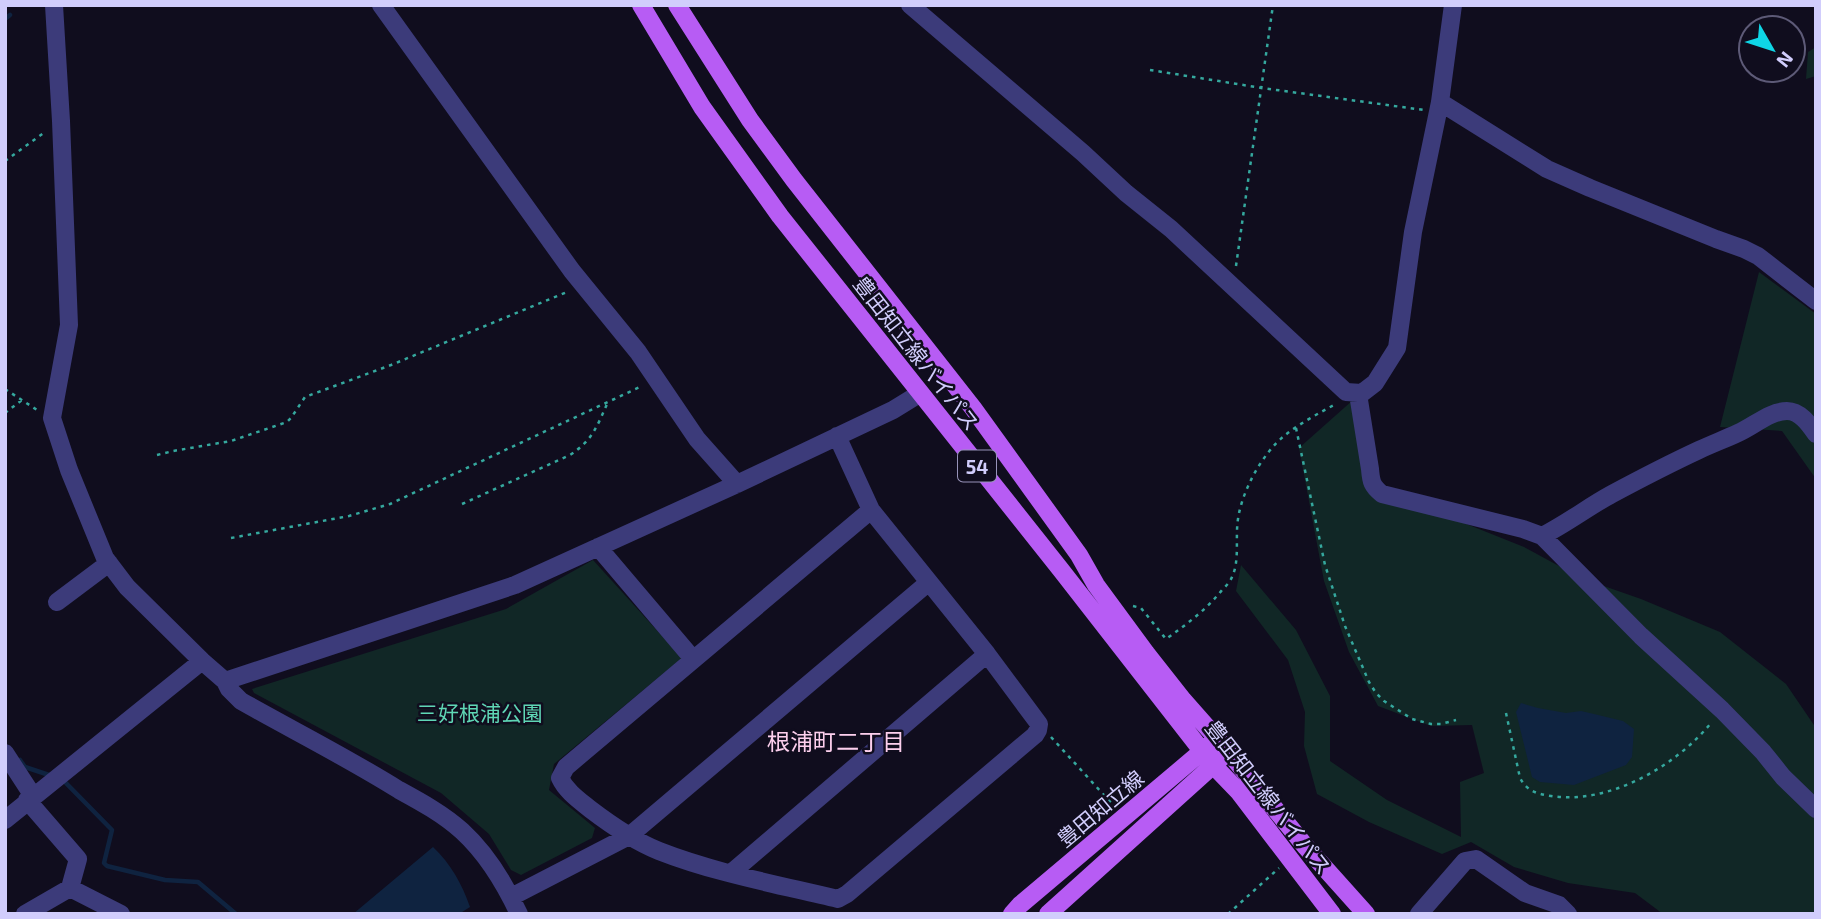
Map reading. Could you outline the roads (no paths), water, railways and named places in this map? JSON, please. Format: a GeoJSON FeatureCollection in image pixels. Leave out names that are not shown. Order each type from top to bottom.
{"type":"FeatureCollection","features":[{"type":"Feature","properties":{"kind":"main road","name":"豊田知立線バイパス"},"geometry":{"type":"LineString","coordinates":[[641,5],[702,107],[780,216],[1213,765],[1239,792],[1332,914]]}},
{"type":"Feature","properties":{"kind":"main road","name":"豊田知立線バイパス"},"geometry":{"type":"LineString","coordinates":[[677,5],[750,120],[786,170],[973,408],[1079,555],[1118,615],[1183,700],[1366,914]]}},
{"type":"Feature","properties":{"kind":"main road","name":"豊田知立線"},"geometry":{"type":"LineString","coordinates":[[1012,914],[1202,751],[1223,744]]}},
{"type":"Feature","properties":{"kind":"main road","name":"豊田知立線"},"geometry":{"type":"LineString","coordinates":[[1048,914],[1213,765],[1223,744]]}},
{"type":"Feature","properties":{"kind":"street"},"geometry":{"type":"LineString","coordinates":[[54,5],[69,325],[52,418],[87,517],[109,563],[127,587],[225,681],[241,701],[377,776],[449,820],[470,838],[515,905],[629,836],[929,582]]}},
{"type":"Feature","properties":{"kind":"street"},"geometry":{"type":"LineString","coordinates":[[381,5],[581,283],[638,352],[697,439],[737,484]]}},
{"type":"Feature","properties":{"kind":"street"},"geometry":{"type":"LineString","coordinates":[[910,5],[1171,229],[1352,393],[1371,482],[1382,494],[1542,536],[1641,636],[1722,710],[1783,777],[1816,808]]}},
{"type":"Feature","properties":{"kind":"street"},"geometry":{"type":"LineString","coordinates":[[1352,393],[1362,393],[1375,383],[1397,348],[1413,232],[1439,107],[1453,5]]}},
{"type":"Feature","properties":{"kind":"street"},"geometry":{"type":"LineString","coordinates":[[1439,107],[1547,169],[1758,256],[1816,301]]}},
{"type":"Feature","properties":{"kind":"street"},"geometry":{"type":"LineString","coordinates":[[225,681],[497,592],[737,484],[892,410],[919,394]]}},
{"type":"Feature","properties":{"kind":"street"},"geometry":{"type":"LineString","coordinates":[[1542,536],[1661,468],[1781,412],[1796,413],[1816,433]]}},
{"type":"Feature","properties":{"kind":"street"},"geometry":{"type":"LineString","coordinates":[[837,436],[871,510],[988,654],[1039,724],[1035,736],[838,900],[731,873],[658,850],[610,824],[563,784],[561,778],[566,767],[871,510]]}},
{"type":"Feature","properties":{"kind":"street"},"geometry":{"type":"LineString","coordinates":[[598,547],[693,659]]}},
{"type":"Feature","properties":{"kind":"street"},"geometry":{"type":"LineString","coordinates":[[57,602],[109,563]]}},
{"type":"Feature","properties":{"kind":"street"},"geometry":{"type":"LineString","coordinates":[[731,873],[988,654]]}},
{"type":"Feature","properties":{"kind":"street"},"geometry":{"type":"LineString","coordinates":[[5,820],[202,661]]}},
{"type":"Feature","properties":{"kind":"street"},"geometry":{"type":"LineString","coordinates":[[5,753],[30,798],[78,859],[70,888],[25,914]]}},
{"type":"Feature","properties":{"kind":"street"},"geometry":{"type":"LineString","coordinates":[[1419,914],[1465,861],[1476,859],[1525,893],[1559,905],[1568,914]]}},
{"type":"Feature","properties":{"kind":"street"},"geometry":{"type":"LineString","coordinates":[[70,888],[121,914]]}},
{"type":"Feature","properties":{"kind":"water"},"geometry":{"type":"Polygon","coordinates":[[[1521,703],[1566,713],[1581,711],[1623,721],[1634,729],[1632,757],[1626,765],[1574,785],[1540,782],[1532,777],[1516,712],[1521,703]]]}},
{"type":"Feature","properties":{"kind":"water"},"geometry":{"type":"Polygon","coordinates":[[[433,847],[455,875],[470,907],[459,914],[353,914],[433,847]]]}},
{"type":"Feature","properties":{"kind":"waterway"},"geometry":{"type":"LineString","coordinates":[[5,19],[10,15]]}},
{"type":"Feature","properties":{"kind":"waterway"},"geometry":{"type":"LineString","coordinates":[[20,760],[25,767],[52,776]]}},
{"type":"Feature","properties":{"kind":"waterway"},"geometry":{"type":"LineString","coordinates":[[63,780],[112,830],[104,863],[107,866],[165,880],[198,882],[236,914]]}},
{"type":"Feature","properties":{"kind":"district","name":"根浦町二丁目"},"geometry":{"type":"Point","coordinates":[836,741]}},
{"type":"Feature","properties":{"kind":"park label","name":"三好根浦公園"},"geometry":{"type":"Point","coordinates":[480,712]}}]}
